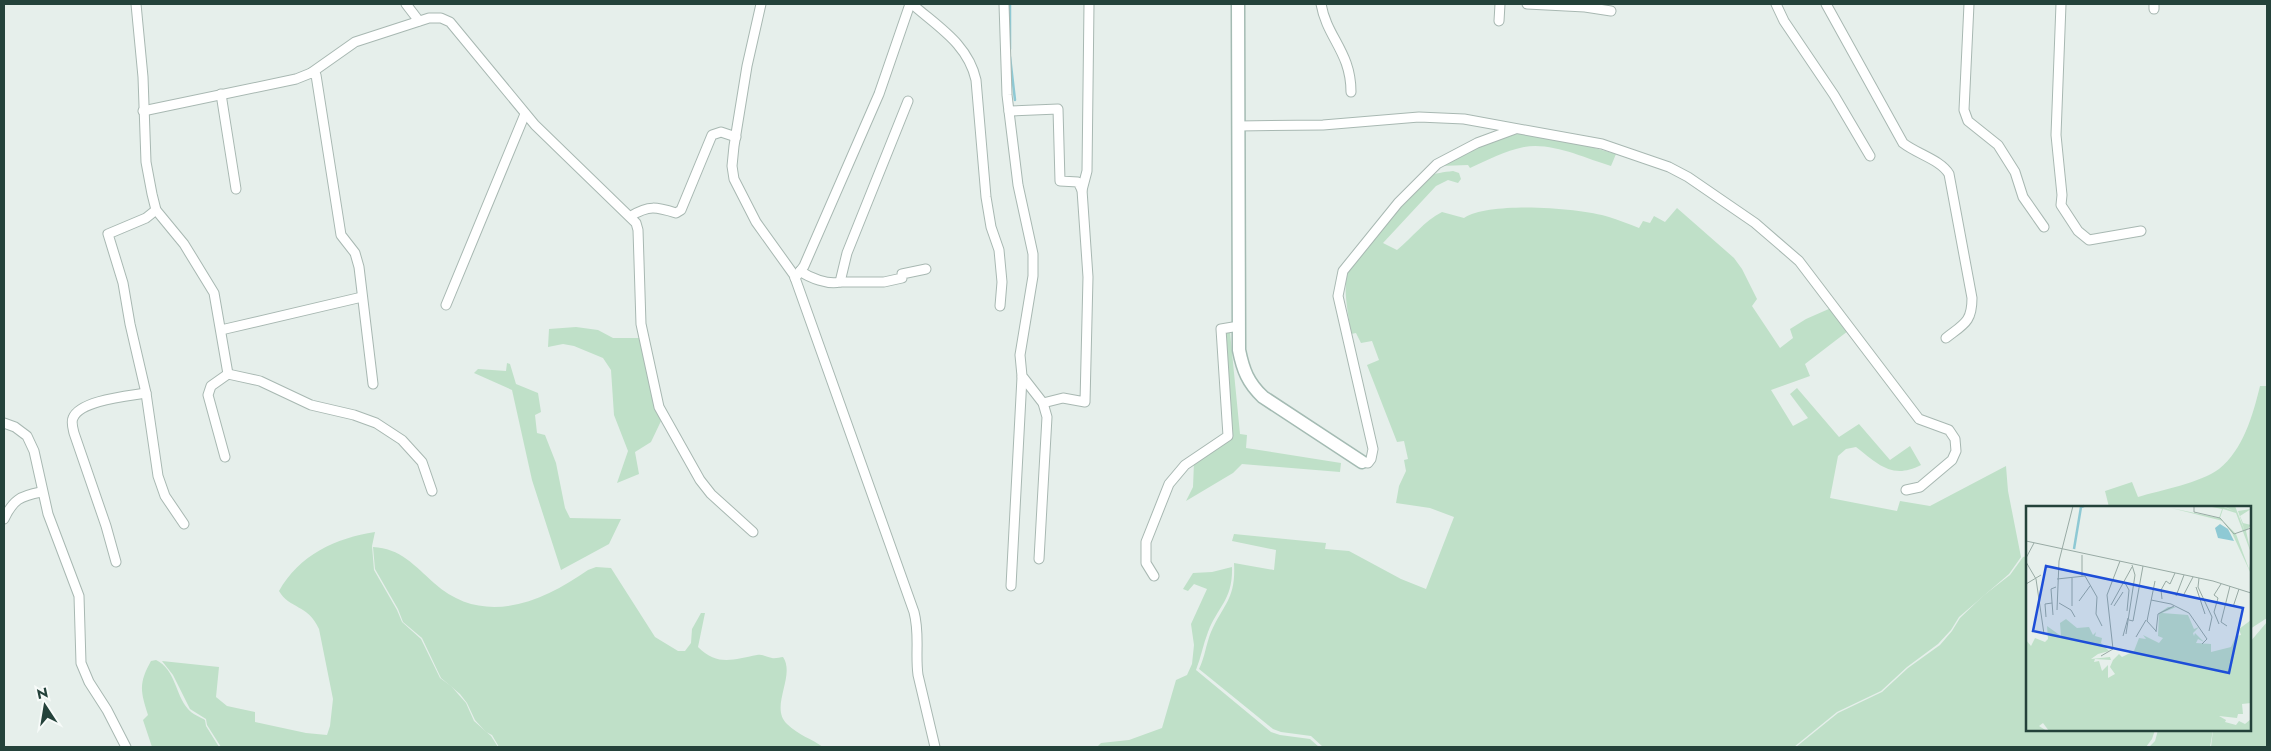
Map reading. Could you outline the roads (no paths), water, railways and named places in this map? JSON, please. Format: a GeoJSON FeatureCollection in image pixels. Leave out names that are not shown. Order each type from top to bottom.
{"type":"FeatureCollection","features":[{"type":"Feature","properties":{"kind":"street"},"geometry":{"type":"LineString","coordinates":[[136,4],[143,77],[146,162],[156,210],[184,244],[214,294],[221,330],[221,345],[228,374]]}},
{"type":"Feature","properties":{"kind":"street"},"geometry":{"type":"LineString","coordinates":[[406,4],[419,21]]}},
{"type":"Feature","properties":{"kind":"street"},"geometry":{"type":"LineString","coordinates":[[760,4],[732,166],[736,185],[756,222],[797,275],[914,612],[918,630],[918,675],[935,747]]}},
{"type":"Feature","properties":{"kind":"street"},"geometry":{"type":"LineString","coordinates":[[797,275],[879,94],[911,4],[960,46],[972,65],[976,80],[986,197],[991,227],[999,250],[1002,282],[1000,306]]}},
{"type":"Feature","properties":{"kind":"street"},"geometry":{"type":"LineString","coordinates":[[1004,4],[1004,52],[1009,111],[1018,185],[1033,254],[1033,276],[1020,355],[1022,376],[1011,586]]}},
{"type":"Feature","properties":{"kind":"street"},"geometry":{"type":"LineString","coordinates":[[1043,403],[1062,398],[1085,402],[1088,277],[1082,190],[1087,171],[1089,4]]}},
{"type":"Feature","properties":{"kind":"street"},"geometry":{"type":"LineString","coordinates":[[1238,4],[1239,350],[1242,364],[1252,386],[1263,397],[1362,462],[1368,463],[1373,449],[1338,296],[1343,270],[1398,203],[1437,164],[1464,149],[1515,128]]}},
{"type":"Feature","properties":{"kind":"street"},"geometry":{"type":"LineString","coordinates":[[1320,4],[1323,16],[1344,55],[1351,75],[1351,92]]}},
{"type":"Feature","properties":{"kind":"street"},"geometry":{"type":"LineString","coordinates":[[1499,21],[1500,4]]}},
{"type":"Feature","properties":{"kind":"street"},"geometry":{"type":"LineString","coordinates":[[1527,4],[1585,5],[1611,11]]}},
{"type":"Feature","properties":{"kind":"street"},"geometry":{"type":"LineString","coordinates":[[1776,4],[1784,21],[1834,95],[1870,156]]}},
{"type":"Feature","properties":{"kind":"street"},"geometry":{"type":"LineString","coordinates":[[1826,4],[1903,143],[1915,153],[1945,167],[1949,174],[1972,298],[1972,313],[1967,321],[1946,338]]}},
{"type":"Feature","properties":{"kind":"street"},"geometry":{"type":"LineString","coordinates":[[1969,4],[1964,110],[1968,121],[1998,145],[2015,172],[2023,197],[2044,227]]}},
{"type":"Feature","properties":{"kind":"street"},"geometry":{"type":"LineString","coordinates":[[2062,4],[2056,135],[2062,209],[2078,231],[2089,240],[2141,231]]}},
{"type":"Feature","properties":{"kind":"street"},"geometry":{"type":"LineString","coordinates":[[143,111],[296,78],[311,73],[355,42],[429,18],[441,18],[450,22],[525,114],[636,223],[638,230],[640,324],[660,407],[700,480],[711,494],[753,532]]}},
{"type":"Feature","properties":{"kind":"street"},"geometry":{"type":"LineString","coordinates":[[311,73],[316,75],[341,235],[355,253],[360,267],[373,384]]}},
{"type":"Feature","properties":{"kind":"street"},"geometry":{"type":"LineString","coordinates":[[220,94],[236,189]]}},
{"type":"Feature","properties":{"kind":"street"},"geometry":{"type":"LineString","coordinates":[[840,282],[847,253],[908,101]]}},
{"type":"Feature","properties":{"kind":"street"},"geometry":{"type":"LineString","coordinates":[[1009,111],[1058,109],[1060,180],[1078,182],[1082,190]]}},
{"type":"Feature","properties":{"kind":"street"},"geometry":{"type":"LineString","coordinates":[[446,305],[525,114]]}},
{"type":"Feature","properties":{"kind":"street"},"geometry":{"type":"LineString","coordinates":[[1238,126],[1323,125],[1419,117],[1464,119],[1602,144],[1669,167],[1749,219],[1784,247],[1812,276],[1868,353],[1920,419],[1949,430],[1955,439],[1956,451],[1952,460],[1920,486],[1906,490]]}},
{"type":"Feature","properties":{"kind":"street"},"geometry":{"type":"LineString","coordinates":[[630,216],[645,208],[657,208],[676,213],[680,210],[712,135],[721,132],[736,137]]}},
{"type":"Feature","properties":{"kind":"street"},"geometry":{"type":"LineString","coordinates":[[156,210],[146,218],[117,228],[108,234],[123,283],[130,324],[146,393],[158,476],[165,496],[184,524]]}},
{"type":"Feature","properties":{"kind":"street"},"geometry":{"type":"LineString","coordinates":[[797,275],[834,284],[840,282],[884,282],[902,278],[902,274],[926,269]]}},
{"type":"Feature","properties":{"kind":"street"},"geometry":{"type":"LineString","coordinates":[[221,330],[362,297]]}},
{"type":"Feature","properties":{"kind":"street"},"geometry":{"type":"LineString","coordinates":[[1154,576],[1146,564],[1146,542],[1169,484],[1185,465],[1228,436],[1221,329],[1239,326]]}},
{"type":"Feature","properties":{"kind":"street"},"geometry":{"type":"LineString","coordinates":[[225,457],[208,395],[211,386],[228,374],[260,381],[311,405],[376,423],[402,440],[422,462],[432,491]]}},
{"type":"Feature","properties":{"kind":"street"},"geometry":{"type":"LineString","coordinates":[[1022,376],[1043,403],[1047,417],[1040,559]]}},
{"type":"Feature","properties":{"kind":"street"},"geometry":{"type":"LineString","coordinates":[[116,562],[106,526],[74,434],[72,420],[76,412],[93,402],[146,393]]}},
{"type":"Feature","properties":{"kind":"street"},"geometry":{"type":"LineString","coordinates":[[4,423],[15,427],[27,436],[38,465],[42,492],[61,553],[79,596],[81,663],[89,682],[107,710],[126,747]]}},
{"type":"Feature","properties":{"kind":"street"},"geometry":{"type":"LineString","coordinates":[[4,520],[14,501],[27,495],[42,492]]}},
{"type":"Feature","properties":{"kind":"waterway"},"geometry":{"type":"LineString","coordinates":[[1010,4],[1010,49]]}},
{"type":"Feature","properties":{"kind":"waterway"},"geometry":{"type":"LineString","coordinates":[[1010,57],[1015,100]]}}]}
